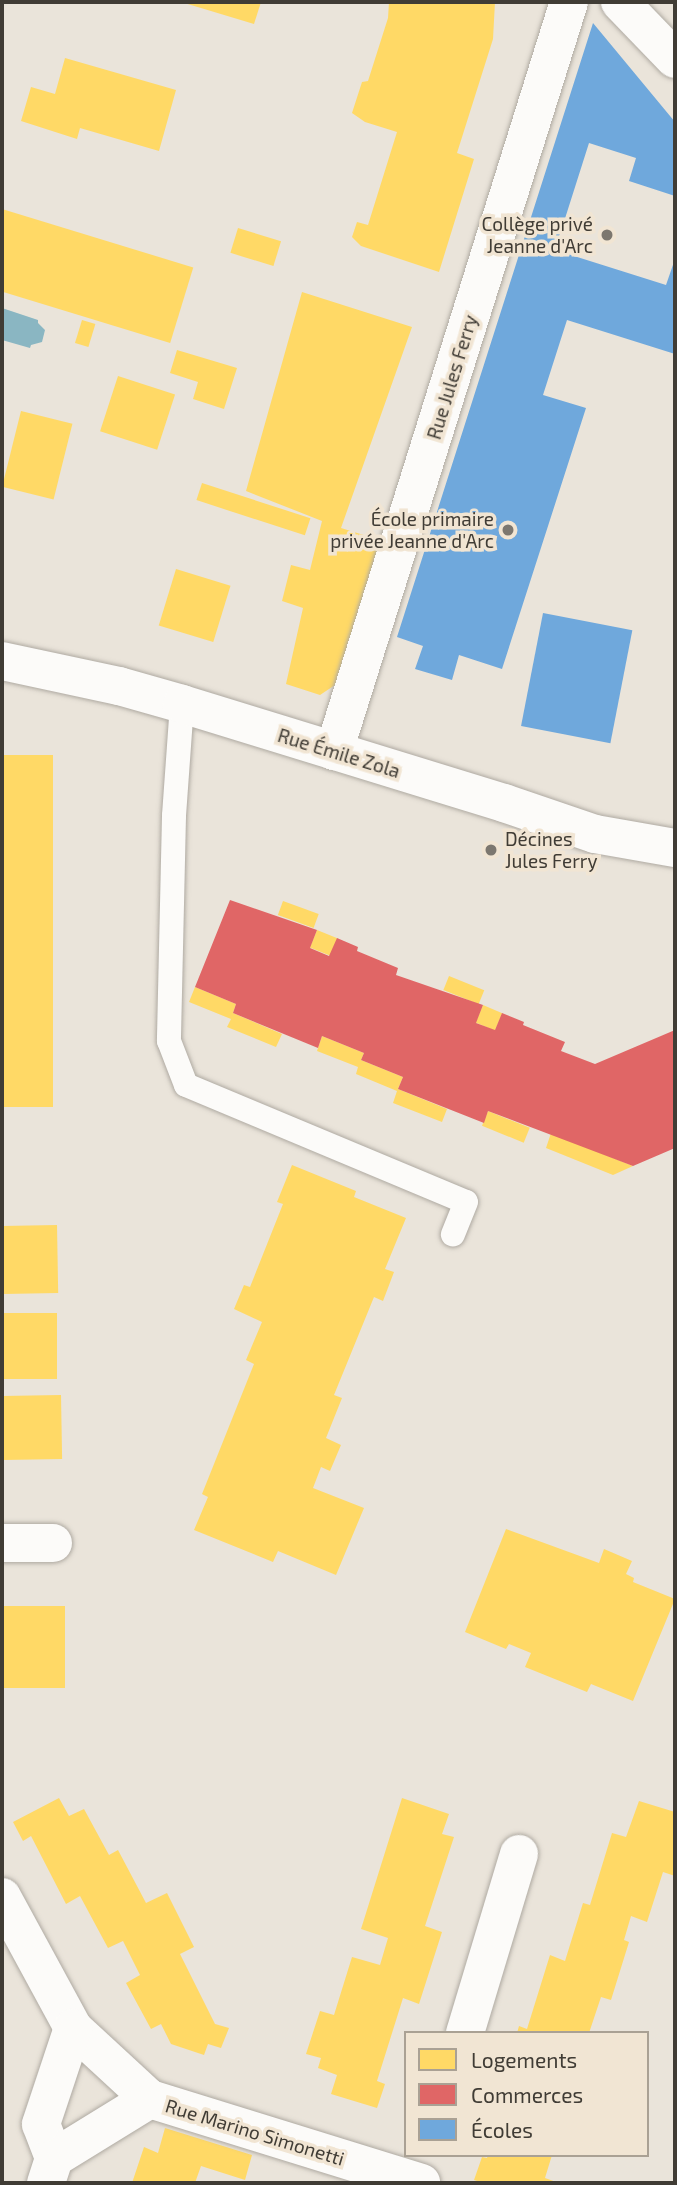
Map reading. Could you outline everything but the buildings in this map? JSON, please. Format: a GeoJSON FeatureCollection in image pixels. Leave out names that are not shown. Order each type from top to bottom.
{"type":"FeatureCollection","features":[{"type":"Feature","properties":{"kind":"street","name":"Rue Jules Ferry"},"geometry":{"type":"LineString","coordinates":[[334,751],[569,2]]}},
{"type":"Feature","properties":{"kind":"street"},"geometry":{"type":"LineString","coordinates":[[620,2],[669,45]]}},
{"type":"Feature","properties":{"kind":"street","name":"Rue Émile Zola"},"geometry":{"type":"LineString","coordinates":[[2,661],[119,686],[183,704],[595,834],[675,848]]}},
{"type":"Feature","properties":{"kind":"street"},"geometry":{"type":"LineString","coordinates":[[2,1543],[53,1543]]}},
{"type":"Feature","properties":{"kind":"street"},"geometry":{"type":"LineString","coordinates":[[466,2031],[519,1854]]}},
{"type":"Feature","properties":{"kind":"street","name":"Rue Marino Simonetti"},"geometry":{"type":"LineString","coordinates":[[2,1897],[73,2028],[150,2099],[420,2183],[427,2157]]}},
{"type":"Feature","properties":{"kind":"street"},"geometry":{"type":"LineString","coordinates":[[73,2028],[41,2124],[50,2171],[150,2099]]}},
{"type":"Feature","properties":{"kind":"lane"},"geometry":{"type":"LineString","coordinates":[[183,704],[174,816],[169,1041],[186,1085],[466,1202],[453,1235]]}},
{"type":"Feature","properties":{"kind":"water"},"geometry":{"type":"Polygon","coordinates":[[[2,308],[38,320],[45,330],[42,342],[31,345],[30,348],[2,340],[2,308]]]}},
{"type":"Feature","properties":{"kind":"place","name":"Collège privé Jeanne d'Arc"},"geometry":{"type":"Point","coordinates":[607,235]}},
{"type":"Feature","properties":{"kind":"place","name":"École primaire privée Jeanne d'Arc"},"geometry":{"type":"Point","coordinates":[508,530]}},
{"type":"Feature","properties":{"kind":"place","name":"Décines Jules Ferry"},"geometry":{"type":"Point","coordinates":[491,850]}}]}
